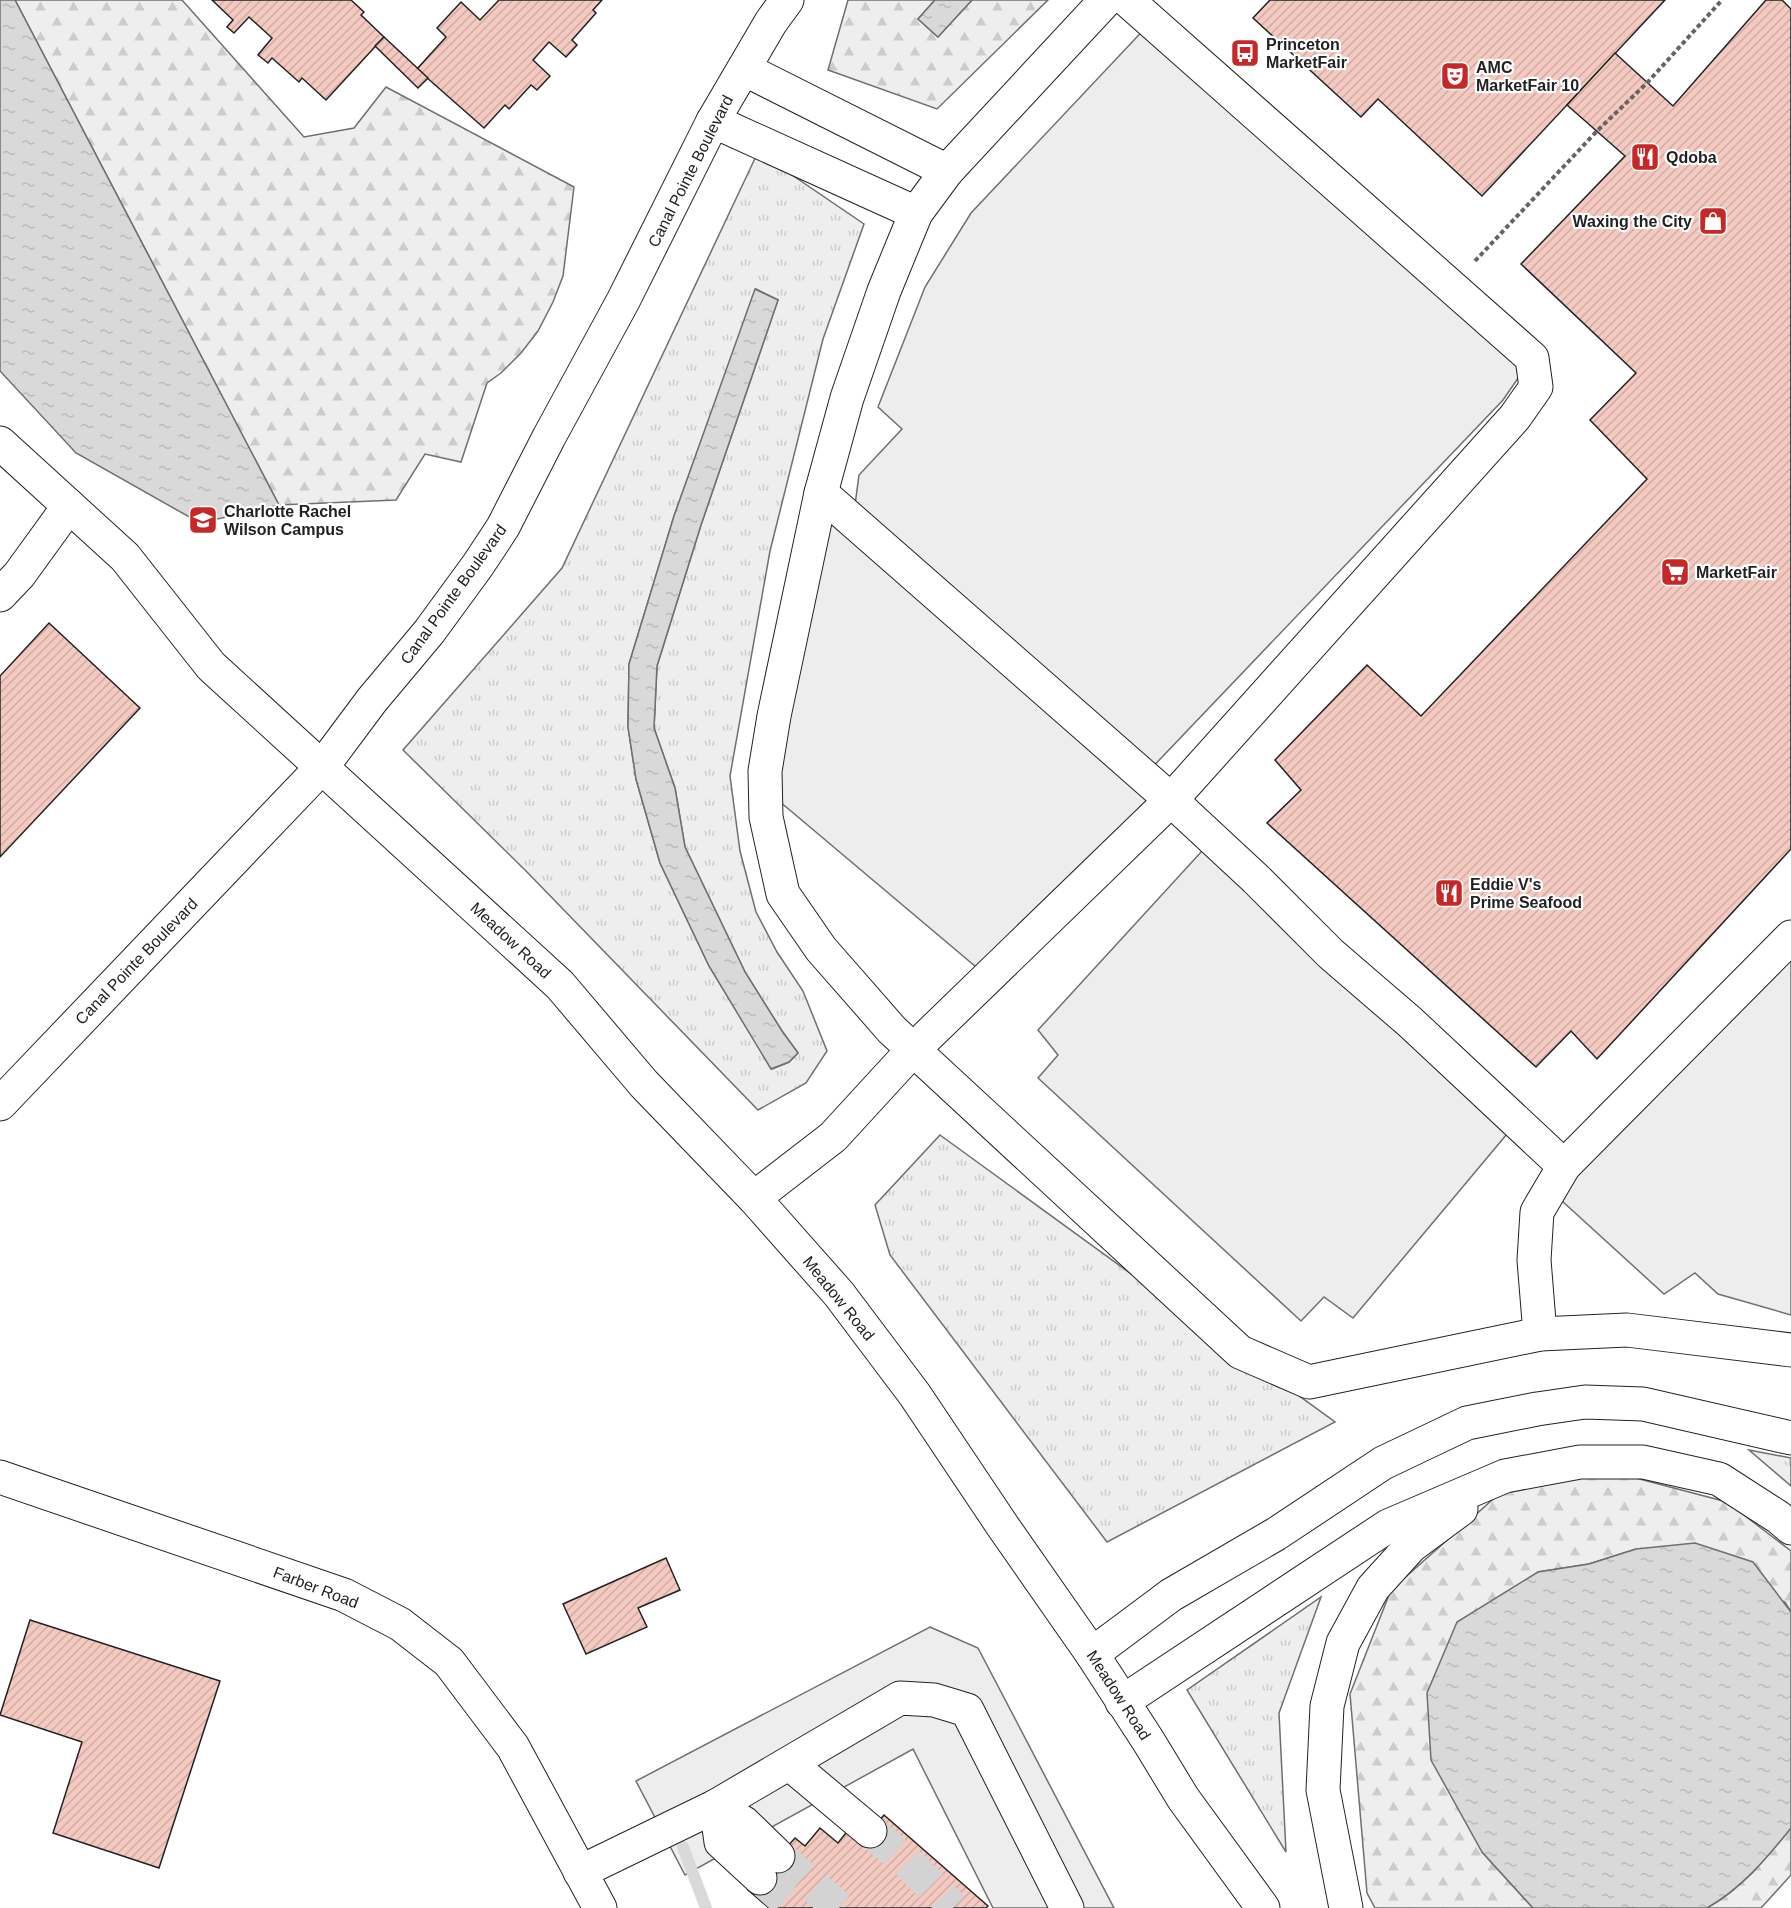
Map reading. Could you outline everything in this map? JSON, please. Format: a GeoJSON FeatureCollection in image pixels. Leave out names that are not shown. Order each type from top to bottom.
{"type":"FeatureCollection","features":[{"type":"Feature","properties":{"kind":"main road","name":"Canal Pointe Boulevard"},"geometry":{"type":"LineString","coordinates":[[0,1104],[322,766],[372,700],[429,632],[503,527],[623,302],[713,121],[771,22],[787,0]]}},
{"type":"Feature","properties":{"kind":"main road"},"geometry":{"type":"LineString","coordinates":[[1106,0],[947,171],[916,213],[884,291],[847,398],[822,493],[774,716],[765,771],[766,817],[783,894],[822,949],[912,1051],[1240,1352],[1309,1382],[1540,1334],[1627,1330],[1791,1350]]}},
{"type":"Feature","properties":{"kind":"main road"},"geometry":{"type":"LineString","coordinates":[[754,1198],[833,1137],[912,1051],[1171,800],[1515,417],[1536,387],[1532,358],[1450,288],[1127,0]]}},
{"type":"Feature","properties":{"kind":"main road"},"geometry":{"type":"LineString","coordinates":[[744,69],[947,171]]}},
{"type":"Feature","properties":{"kind":"main road"},"geometry":{"type":"LineString","coordinates":[[713,121],[916,213]]}},
{"type":"Feature","properties":{"kind":"main road","name":"Meadow Road"},"geometry":{"type":"LineString","coordinates":[[0,443],[125,557],[211,666],[560,985],[644,1084],[754,1198],[839,1294],[915,1395],[1092,1654],[1183,1798],[1263,1908]]}},
{"type":"Feature","properties":{"kind":"main road"},"geometry":{"type":"LineString","coordinates":[[822,493],[1171,800],[1256,879],[1331,954],[1410,1023],[1564,1166]]}},
{"type":"Feature","properties":{"kind":"main road"},"geometry":{"type":"LineString","coordinates":[[6,577],[69,506]]}},
{"type":"Feature","properties":{"kind":"main road"},"geometry":{"type":"LineString","coordinates":[[1540,1334],[1534,1260],[1537,1212],[1564,1166],[1791,937]]}},
{"type":"Feature","properties":{"kind":"main road"},"geometry":{"type":"LineString","coordinates":[[1092,1654],[1171,1595],[1276,1534],[1383,1463],[1467,1423],[1585,1402],[1644,1404],[1791,1438]]}},
{"type":"Feature","properties":{"kind":"main road"},"geometry":{"type":"LineString","coordinates":[[1122,1702],[1388,1526],[1505,1476],[1580,1462],[1643,1462],[1719,1479],[1791,1528]]}},
{"type":"Feature","properties":{"kind":"main road"},"geometry":{"type":"LineString","coordinates":[[1346,1908],[1323,1790],[1327,1706],[1343,1643],[1373,1588],[1411,1546],[1505,1476]]}},
{"type":"Feature","properties":{"kind":"main road","name":"Farber Road"},"geometry":{"type":"LineString","coordinates":[[0,1477],[344,1595],[400,1624],[449,1662],[513,1747],[600,1908]]}},
{"type":"Feature","properties":{"kind":"main road"},"geometry":{"type":"LineString","coordinates":[[580,1872],[716,1806],[900,1698],[934,1700],[967,1710],[1067,1908]]}},
{"type":"Feature","properties":{"kind":"main road"},"geometry":{"type":"LineString","coordinates":[[790,1764],[870,1831]]}},
{"type":"Feature","properties":{"kind":"main road"},"geometry":{"type":"LineString","coordinates":[[716,1806],[721,1842],[769,1867]]}},
{"type":"Feature","properties":{"kind":"path"},"geometry":{"type":"LineString","coordinates":[[1450,288],[1597,132],[1647,83],[1722,0]]}},
{"type":"Feature","properties":{"kind":"green space"},"geometry":{"type":"Polygon","coordinates":[[[15,0],[182,0],[304,137],[354,128],[386,87],[574,187],[563,276],[553,302],[538,331],[521,353],[487,383],[461,462],[425,454],[396,500],[279,505],[15,0]]]}},
{"type":"Feature","properties":{"kind":"green space"},"geometry":{"type":"Polygon","coordinates":[[[848,0],[935,0],[918,19],[938,37],[972,0],[1048,0],[937,109],[828,70],[848,0]]]}},
{"type":"Feature","properties":{"kind":"green space"},"geometry":{"type":"Polygon","coordinates":[[[758,152],[864,224],[823,339],[770,551],[730,776],[740,851],[756,912],[777,952],[803,991],[827,1051],[806,1083],[758,1110],[527,872],[403,750],[562,568],[758,152]],[[756,289],[674,516],[629,664],[628,727],[636,779],[660,863],[709,966],[772,1069],[789,1062],[798,1053],[745,972],[685,847],[675,788],[654,728],[657,666],[701,525],[778,300],[756,289]]]}},
{"type":"Feature","properties":{"kind":"green space"},"geometry":{"type":"Polygon","coordinates":[[[940,1135],[1335,1422],[1107,1542],[890,1255],[875,1205],[940,1135]]]}},
{"type":"Feature","properties":{"kind":"green space"},"geometry":{"type":"Polygon","coordinates":[[[1749,1450],[1791,1458],[1791,1486],[1749,1450]]]}},
{"type":"Feature","properties":{"kind":"green space"},"geometry":{"type":"Polygon","coordinates":[[[1613,1472],[1727,1502],[1791,1551],[1791,1612],[1785,1602],[1636,1549],[1589,1564],[1538,1572],[1482,1852],[1533,1908],[1375,1908],[1367,1893],[1350,1694],[1391,1590],[1500,1493],[1613,1472]]]}},
{"type":"Feature","properties":{"kind":"green space"},"geometry":{"type":"Polygon","coordinates":[[[1321,1597],[1279,1713],[1286,1852],[1187,1690],[1321,1597]]]}},
{"type":"Feature","properties":{"kind":"green space"},"geometry":{"type":"Polygon","coordinates":[[[1791,1828],[1791,1875],[1761,1908],[1707,1908],[1742,1882],[1763,1862],[1791,1828]]]}},
{"type":"Feature","properties":{"kind":"shaded area"},"geometry":{"type":"Polygon","coordinates":[[[1151,22],[1532,358],[1503,400],[1144,776],[1171,800],[988,977],[766,790],[821,493],[853,520],[859,475],[902,429],[878,407],[925,287],[971,213],[1151,22]]]}},
{"type":"Feature","properties":{"kind":"shaded area"},"geometry":{"type":"Polygon","coordinates":[[[1213,839],[1517,1122],[1353,1318],[1324,1297],[1301,1321],[1038,1078],[1058,1055],[1038,1030],[1213,839]]]}},
{"type":"Feature","properties":{"kind":"shaded area"},"geometry":{"type":"Polygon","coordinates":[[[1791,940],[1791,1315],[1718,1294],[1695,1273],[1664,1294],[1550,1190],[1791,940]]]}},
{"type":"Feature","properties":{"kind":"shaded area"},"geometry":{"type":"Polygon","coordinates":[[[930,1627],[978,1648],[1114,1908],[993,1908],[913,1749],[685,1875],[636,1781],[930,1627]]]}},
{"type":"Feature","properties":{"kind":"water"},"geometry":{"type":"Polygon","coordinates":[[[0,0],[15,0],[279,505],[200,523],[76,453],[0,371],[0,0]]]}},
{"type":"Feature","properties":{"kind":"water"},"geometry":{"type":"Polygon","coordinates":[[[935,0],[972,0],[938,37],[918,19],[935,0]]]}},
{"type":"Feature","properties":{"kind":"water"},"geometry":{"type":"Polygon","coordinates":[[[755,289],[778,300],[701,525],[657,666],[654,728],[675,788],[685,847],[745,972],[798,1053],[789,1062],[771,1069],[709,966],[660,863],[636,779],[628,727],[629,664],[674,516],[755,289]]]}},
{"type":"Feature","properties":{"kind":"water"},"geometry":{"type":"Polygon","coordinates":[[[1695,1543],[1753,1562],[1791,1612],[1791,1828],[1763,1862],[1742,1882],[1707,1908],[1533,1908],[1482,1852],[1431,1760],[1427,1693],[1457,1622],[1538,1572],[1589,1564],[1636,1549],[1695,1543]]]}},
{"type":"Feature","properties":{"kind":"building"},"geometry":{"type":"Polygon","coordinates":[[[212,0],[351,0],[364,12],[361,15],[384,37],[326,100],[302,78],[299,82],[272,58],[268,63],[258,55],[272,38],[249,17],[234,33],[227,27],[233,20],[212,0]]]}},
{"type":"Feature","properties":{"kind":"building"},"geometry":{"type":"Polygon","coordinates":[[[499,0],[602,0],[593,10],[596,13],[572,40],[577,45],[566,57],[549,42],[533,60],[550,76],[537,90],[531,85],[509,109],[505,105],[484,128],[417,69],[446,37],[437,28],[461,2],[480,20],[499,0]]]}},
{"type":"Feature","properties":{"kind":"building","name":"AMC MarketFair 10"},"geometry":{"type":"Polygon","coordinates":[[[1270,0],[1665,0],[1482,196],[1378,99],[1361,117],[1253,18],[1270,0]]]}},
{"type":"Feature","properties":{"kind":"building","name":"MarketFair"},"geometry":{"type":"Polygon","coordinates":[[[1766,0],[1782,0],[1791,9],[1791,849],[1597,1059],[1571,1031],[1536,1067],[1267,823],[1301,790],[1275,760],[1367,665],[1421,716],[1647,479],[1590,420],[1636,373],[1521,264],[1625,156],[1567,105],[1615,53],[1673,106],[1766,0]]]}},
{"type":"Feature","properties":{"kind":"building"},"geometry":{"type":"Polygon","coordinates":[[[384,37],[428,78],[418,88],[375,46],[384,37]]]}},
{"type":"Feature","properties":{"kind":"building"},"geometry":{"type":"Polygon","coordinates":[[[49,623],[140,708],[0,857],[0,676],[49,623]]]}},
{"type":"Feature","properties":{"kind":"building"},"geometry":{"type":"Polygon","coordinates":[[[666,1558],[680,1590],[638,1608],[647,1627],[586,1654],[563,1604],[666,1558]]]}},
{"type":"Feature","properties":{"kind":"building"},"geometry":{"type":"Polygon","coordinates":[[[30,1620],[220,1681],[159,1868],[53,1833],[82,1742],[0,1715],[30,1620]]]}},
{"type":"Feature","properties":{"kind":"building"},"geometry":{"type":"Polygon","coordinates":[[[884,1815],[988,1906],[986,1908],[769,1908],[748,1890],[795,1838],[805,1846],[820,1828],[838,1843],[849,1829],[862,1840],[884,1815]]]}},
{"type":"Feature","properties":{"kind":"waterway"},"geometry":{"type":"LineString","coordinates":[[683,1847],[706,1908]]}},
{"type":"Feature","properties":{"kind":"tunnel"},"geometry":{"type":"LineString","coordinates":[[870,1831],[907,1862],[953,1908]]}},
{"type":"Feature","properties":{"kind":"tunnel"},"geometry":{"type":"LineString","coordinates":[[778,1856],[839,1908]]}},
{"type":"Feature","properties":{"kind":"tunnel"},"geometry":{"type":"LineString","coordinates":[[760,1878],[794,1908]]}},
{"type":"Feature","properties":{"kind":"place","name":"Princeton MarketFair"},"geometry":{"type":"Point","coordinates":[1245,53]}},
{"type":"Feature","properties":{"kind":"place","name":"AMC MarketFair 10"},"geometry":{"type":"Point","coordinates":[1455,76]}},
{"type":"Feature","properties":{"kind":"place","name":"Qdoba"},"geometry":{"type":"Point","coordinates":[1645,157]}},
{"type":"Feature","properties":{"kind":"place","name":"Waxing the City"},"geometry":{"type":"Point","coordinates":[1713,221]}},
{"type":"Feature","properties":{"kind":"place","name":"Charlotte Rachel Wilson Campus"},"geometry":{"type":"Point","coordinates":[203,520]}},
{"type":"Feature","properties":{"kind":"place","name":"MarketFair"},"geometry":{"type":"Point","coordinates":[1675,572]}},
{"type":"Feature","properties":{"kind":"place","name":"Eddie V's Prime Seafood"},"geometry":{"type":"Point","coordinates":[1449,893]}}]}
